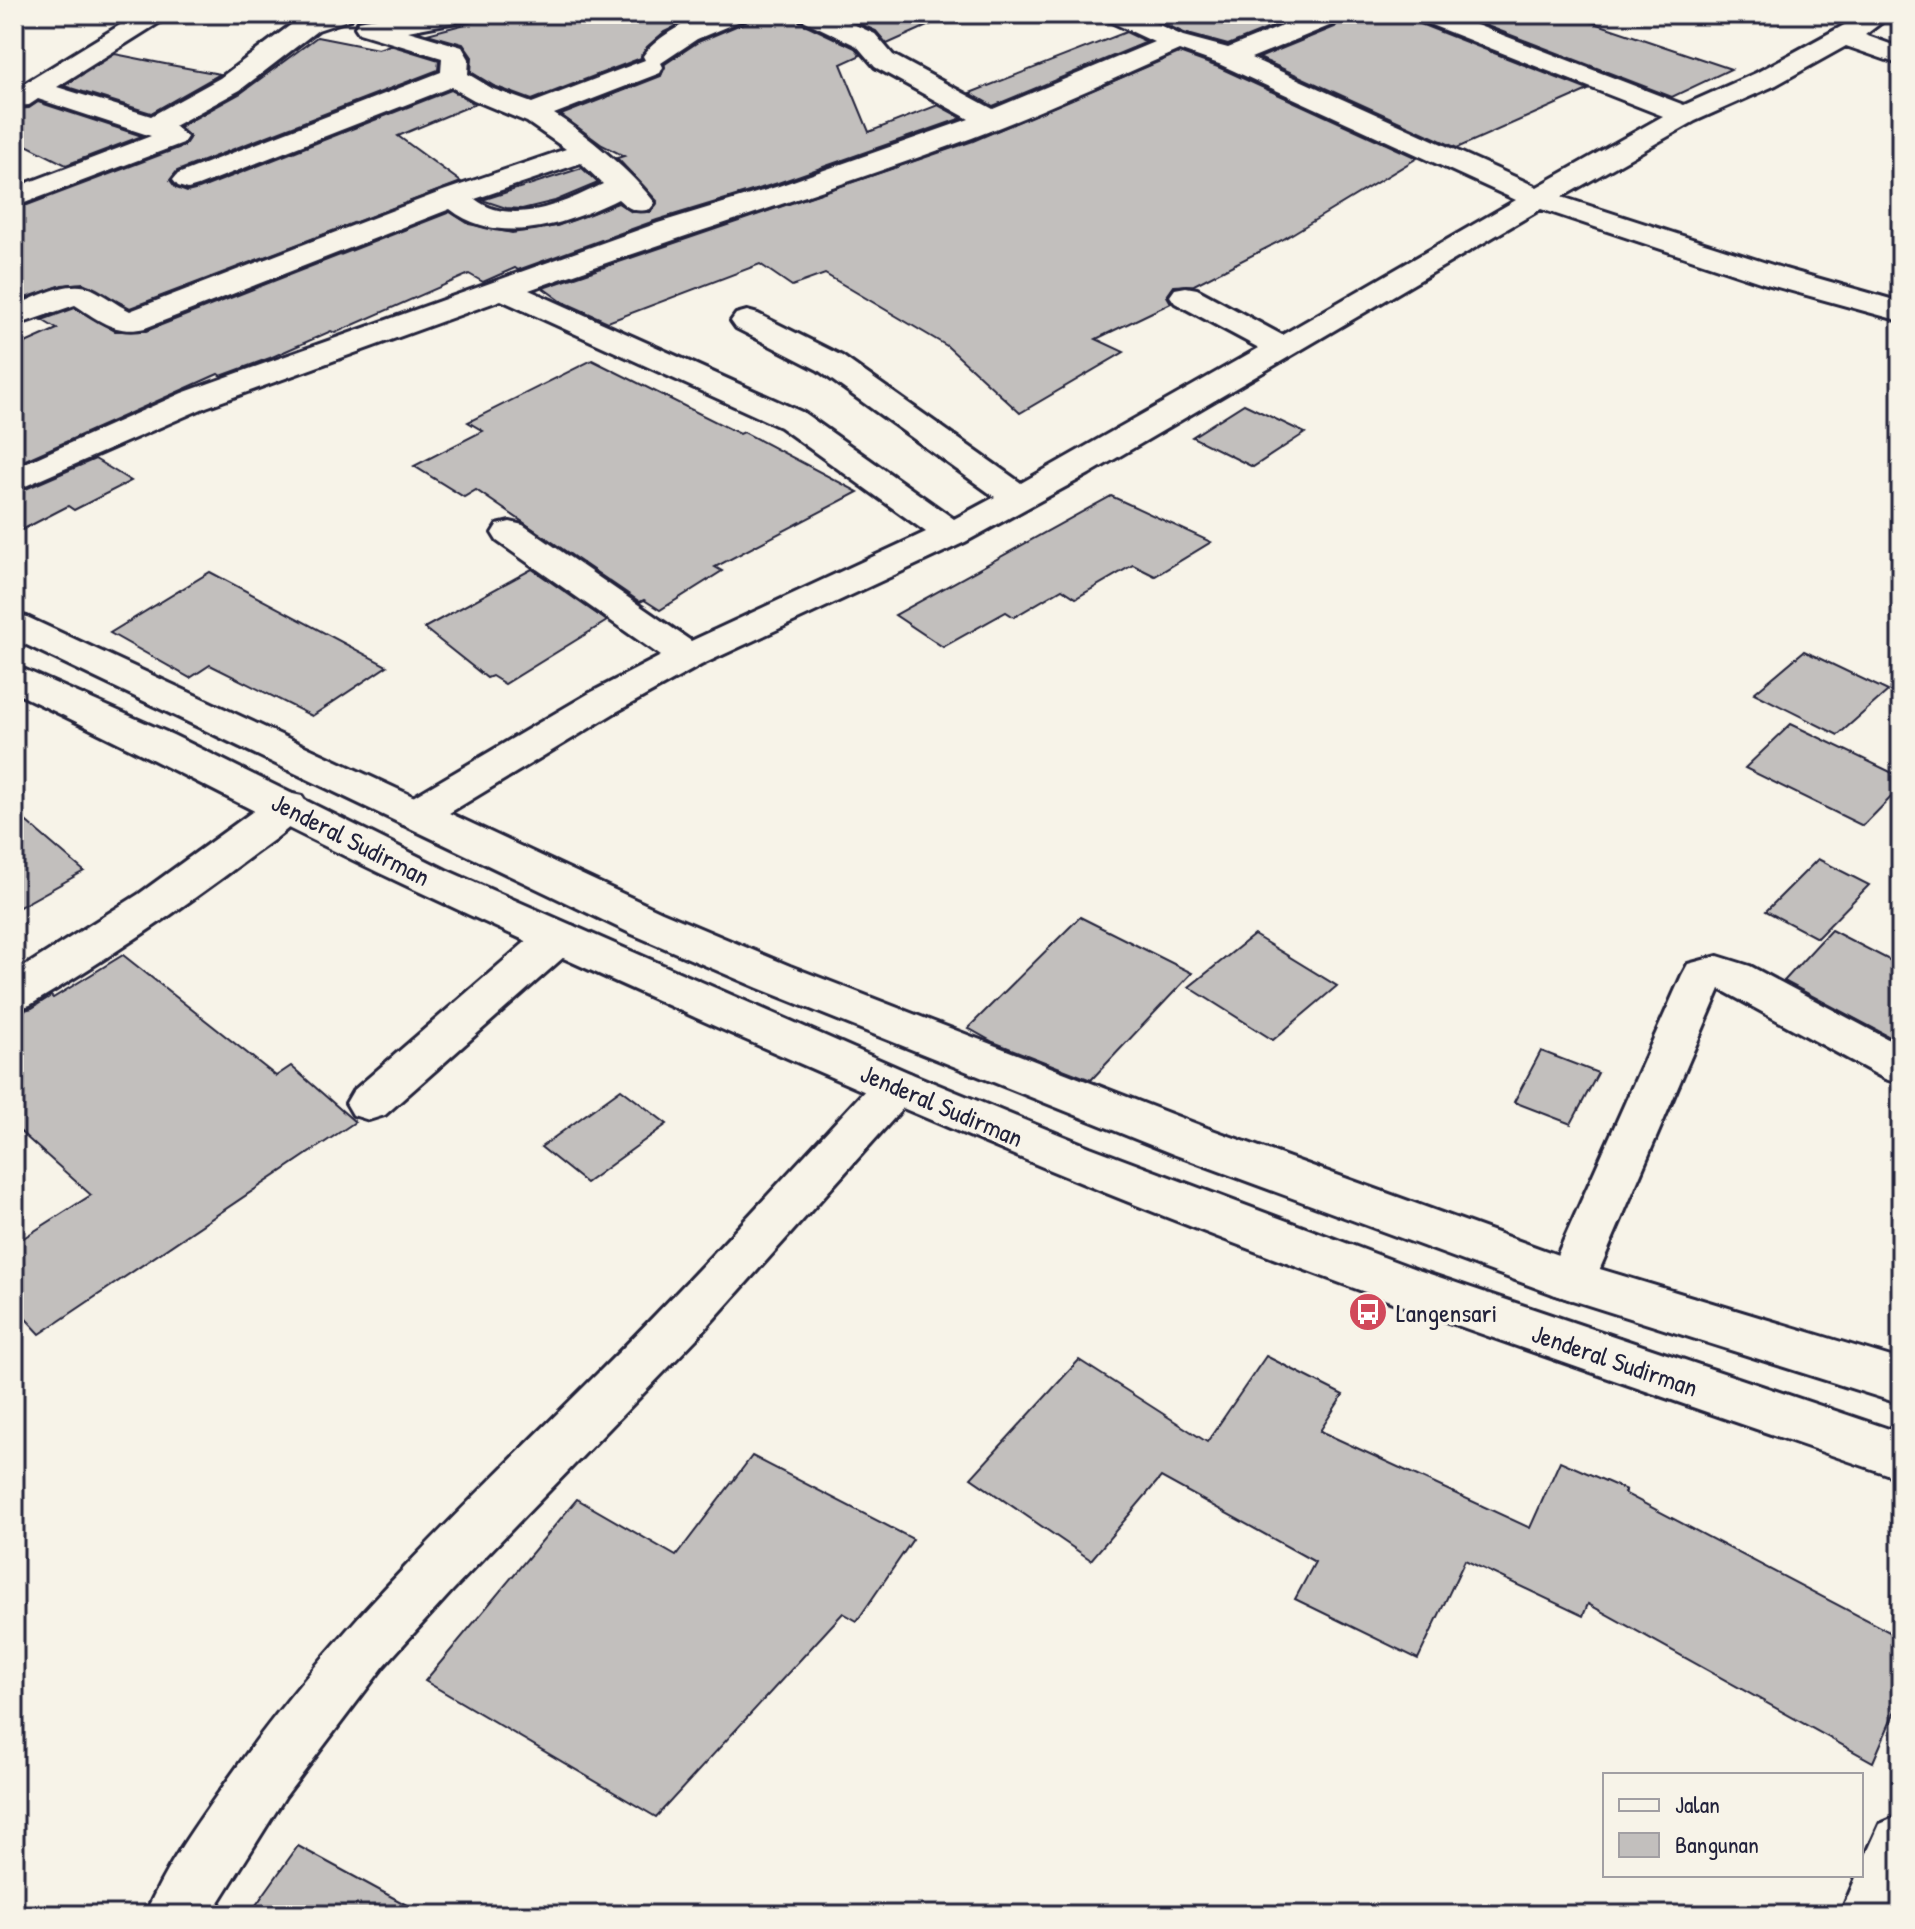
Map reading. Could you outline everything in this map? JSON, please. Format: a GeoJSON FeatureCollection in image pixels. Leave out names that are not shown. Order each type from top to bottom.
{"type":"FeatureCollection","features":[{"type":"Feature","properties":{"kind":"main road"},"geometry":{"type":"LineString","coordinates":[[26,96],[156,14]]}},
{"type":"Feature","properties":{"kind":"main road"},"geometry":{"type":"LineString","coordinates":[[283,14],[309,24],[368,27],[463,14]]}},
{"type":"Feature","properties":{"kind":"main road"},"geometry":{"type":"LineString","coordinates":[[154,126],[230,84],[309,24],[342,14]]}},
{"type":"Feature","properties":{"kind":"main road"},"geometry":{"type":"LineString","coordinates":[[532,113],[653,62],[688,33],[736,14]]}},
{"type":"Feature","properties":{"kind":"main road"},"geometry":{"type":"LineString","coordinates":[[810,14],[866,40],[884,61],[991,119]]}},
{"type":"Feature","properties":{"kind":"main road"},"geometry":{"type":"LineString","coordinates":[[1114,14],[1176,42],[1201,47],[1228,58],[1536,198],[1705,254],[1896,304]]}},
{"type":"Feature","properties":{"kind":"main road"},"geometry":{"type":"LineString","coordinates":[[1425,14],[1685,115]]}},
{"type":"Feature","properties":{"kind":"main road"},"geometry":{"type":"LineString","coordinates":[[1228,58],[1325,18]]}},
{"type":"Feature","properties":{"kind":"main road"},"geometry":{"type":"LineString","coordinates":[[416,814],[498,763],[688,657],[952,534],[1019,498],[1536,198],[1685,115],[1766,79],[1862,22],[1901,57]]}},
{"type":"Feature","properties":{"kind":"main road"},"geometry":{"type":"LineString","coordinates":[[368,27],[453,53],[456,59],[454,76]]}},
{"type":"Feature","properties":{"kind":"main road"},"geometry":{"type":"LineString","coordinates":[[14,481],[194,400],[669,229],[789,192],[991,119],[1176,42]]}},
{"type":"Feature","properties":{"kind":"main road"},"geometry":{"type":"LineString","coordinates":[[454,76],[479,93],[532,113],[566,133],[669,229]]}},
{"type":"Feature","properties":{"kind":"main road"},"geometry":{"type":"LineString","coordinates":[[188,180],[454,76]]}},
{"type":"Feature","properties":{"kind":"main road"},"geometry":{"type":"LineString","coordinates":[[14,198],[173,137],[154,126],[26,96]]}},
{"type":"Feature","properties":{"kind":"main road"},"geometry":{"type":"LineString","coordinates":[[14,317],[66,297],[80,295],[122,321],[134,321],[453,197],[586,152]]}},
{"type":"Feature","properties":{"kind":"main road"},"geometry":{"type":"LineString","coordinates":[[453,197],[466,210],[491,219],[516,221],[553,214],[623,185]]}},
{"type":"Feature","properties":{"kind":"main road"},"geometry":{"type":"LineString","coordinates":[[502,289],[792,420],[952,534]]}},
{"type":"Feature","properties":{"kind":"main road"},"geometry":{"type":"LineString","coordinates":[[1186,296],[1281,347]]}},
{"type":"Feature","properties":{"kind":"main road"},"geometry":{"type":"LineString","coordinates":[[747,321],[830,363],[1019,498]]}},
{"type":"Feature","properties":{"kind":"main road"},"geometry":{"type":"LineString","coordinates":[[510,533],[688,657]]}},
{"type":"Feature","properties":{"kind":"main road","name":"Jenderal Sudirman"},"geometry":{"type":"LineString","coordinates":[[14,625],[647,923],[774,977],[1176,1136],[1571,1280],[1901,1382]]}},
{"type":"Feature","properties":{"kind":"main road","name":"Jenderal Sudirman"},"geometry":{"type":"LineString","coordinates":[[14,677],[288,806],[431,880],[896,1086],[1073,1160],[1316,1254],[1901,1456]]}},
{"type":"Feature","properties":{"kind":"main road"},"geometry":{"type":"LineString","coordinates":[[14,994],[145,910],[238,846],[288,806]]}},
{"type":"Feature","properties":{"kind":"main road"},"geometry":{"type":"LineString","coordinates":[[369,1103],[559,937]]}},
{"type":"Feature","properties":{"kind":"main road"},"geometry":{"type":"LineString","coordinates":[[1571,1280],[1704,975],[1718,972],[1734,977],[1901,1067]]}},
{"type":"Feature","properties":{"kind":"main road"},"geometry":{"type":"LineString","coordinates":[[176,1915],[224,1836],[363,1650],[458,1547],[647,1357],[896,1086]]}},
{"type":"Feature","properties":{"kind":"main road"},"geometry":{"type":"LineString","coordinates":[[1871,1915],[1901,1845]]}},
{"type":"Feature","properties":{"kind":"building"},"geometry":{"type":"Polygon","coordinates":[[[490,14],[702,14],[664,32],[647,47],[641,58],[532,100],[494,86],[471,72],[472,57],[463,44],[427,34],[473,22],[490,14]]]}},
{"type":"Feature","properties":{"kind":"building"},"geometry":{"type":"Polygon","coordinates":[[[752,14],[794,14],[800,22],[855,48],[861,55],[841,64],[869,132],[938,105],[962,118],[778,183],[657,220],[518,270],[515,268],[483,282],[469,274],[335,333],[331,331],[270,358],[221,376],[218,374],[14,465],[14,348],[57,329],[42,320],[75,308],[115,331],[146,331],[450,212],[469,224],[512,233],[557,226],[618,203],[632,212],[651,212],[657,201],[617,158],[624,156],[602,145],[561,115],[661,76],[665,64],[698,42],[746,22],[752,14]]]}},
{"type":"Feature","properties":{"kind":"building"},"geometry":{"type":"Polygon","coordinates":[[[838,14],[954,14],[887,44],[876,31],[838,14]]]}},
{"type":"Feature","properties":{"kind":"building"},"geometry":{"type":"Polygon","coordinates":[[[1172,14],[1304,14],[1228,45],[1184,33],[1156,20],[1172,14]]]}},
{"type":"Feature","properties":{"kind":"building"},"geometry":{"type":"Polygon","coordinates":[[[1339,14],[1409,14],[1415,22],[1588,90],[1457,148],[1259,58],[1335,27],[1341,18],[1339,14]]]}},
{"type":"Feature","properties":{"kind":"building"},"geometry":{"type":"Polygon","coordinates":[[[1456,14],[1568,14],[1731,69],[1672,97],[1456,14]]]}},
{"type":"Feature","properties":{"kind":"building"},"geometry":{"type":"Polygon","coordinates":[[[1126,32],[1147,42],[993,106],[970,93],[1126,32]]]}},
{"type":"Feature","properties":{"kind":"building"},"geometry":{"type":"Polygon","coordinates":[[[317,37],[378,49],[390,45],[439,60],[438,70],[177,171],[170,180],[176,188],[187,192],[199,189],[451,90],[475,104],[398,136],[461,182],[130,308],[83,283],[62,285],[14,302],[14,210],[184,146],[190,137],[179,127],[241,93],[317,37]]]}},
{"type":"Feature","properties":{"kind":"building"},"geometry":{"type":"Polygon","coordinates":[[[1179,53],[1218,67],[1417,158],[1282,240],[1194,285],[1174,286],[1167,296],[1171,303],[1096,339],[1124,352],[1020,413],[947,346],[825,274],[792,286],[760,264],[608,322],[561,301],[543,288],[973,141],[1179,53]]]}},
{"type":"Feature","properties":{"kind":"building"},"geometry":{"type":"Polygon","coordinates":[[[115,54],[220,74],[151,113],[64,86],[115,54]]]}},
{"type":"Feature","properties":{"kind":"building"},"geometry":{"type":"Polygon","coordinates":[[[38,102],[142,136],[66,165],[14,139],[14,109],[29,108],[38,102]]]}},
{"type":"Feature","properties":{"kind":"building"},"geometry":{"type":"Polygon","coordinates":[[[582,168],[598,183],[555,201],[522,209],[506,208],[482,200],[582,168]]]}},
{"type":"Feature","properties":{"kind":"building"},"geometry":{"type":"Polygon","coordinates":[[[592,360],[740,434],[744,432],[858,492],[715,567],[722,571],[660,610],[644,600],[640,602],[476,490],[464,497],[414,466],[483,431],[468,422],[592,360]]]}},
{"type":"Feature","properties":{"kind":"building"},"geometry":{"type":"Polygon","coordinates":[[[1244,404],[1305,433],[1253,467],[1192,437],[1244,404]]]}},
{"type":"Feature","properties":{"kind":"building"},"geometry":{"type":"Polygon","coordinates":[[[95,459],[131,481],[74,510],[68,506],[14,534],[14,494],[95,459]]]}},
{"type":"Feature","properties":{"kind":"building"},"geometry":{"type":"Polygon","coordinates":[[[1111,496],[1211,542],[1155,576],[1133,565],[1076,598],[1062,589],[1014,617],[1006,612],[943,647],[895,615],[1111,496]]]}},
{"type":"Feature","properties":{"kind":"building"},"geometry":{"type":"Polygon","coordinates":[[[532,569],[607,621],[505,684],[492,676],[487,678],[424,628],[532,569]]]}},
{"type":"Feature","properties":{"kind":"building"},"geometry":{"type":"Polygon","coordinates":[[[210,572],[387,666],[312,716],[210,665],[190,678],[110,633],[210,572]]]}},
{"type":"Feature","properties":{"kind":"building"},"geometry":{"type":"Polygon","coordinates":[[[1804,651],[1888,691],[1838,735],[1754,693],[1804,651]]]}},
{"type":"Feature","properties":{"kind":"building"},"geometry":{"type":"Polygon","coordinates":[[[1791,724],[1901,777],[1901,787],[1863,826],[1745,768],[1791,724]]]}},
{"type":"Feature","properties":{"kind":"building"},"geometry":{"type":"Polygon","coordinates":[[[14,811],[84,871],[14,910],[14,811]]]}},
{"type":"Feature","properties":{"kind":"building"},"geometry":{"type":"Polygon","coordinates":[[[1818,859],[1869,885],[1817,938],[1766,911],[1818,859]]]}},
{"type":"Feature","properties":{"kind":"building"},"geometry":{"type":"Polygon","coordinates":[[[1080,917],[1192,973],[1091,1080],[993,1042],[968,1028],[1080,917]]]}},
{"type":"Feature","properties":{"kind":"building"},"geometry":{"type":"Polygon","coordinates":[[[1831,930],[1897,964],[1901,960],[1901,1043],[1784,981],[1831,930]]]}},
{"type":"Feature","properties":{"kind":"building"},"geometry":{"type":"Polygon","coordinates":[[[1254,935],[1337,986],[1273,1040],[1189,987],[1254,935]]]}},
{"type":"Feature","properties":{"kind":"building"},"geometry":{"type":"Polygon","coordinates":[[[123,955],[276,1076],[291,1066],[355,1122],[40,1334],[14,1306],[14,1244],[91,1195],[14,1126],[14,1013],[32,1008],[51,996],[53,998],[123,955]]]}},
{"type":"Feature","properties":{"kind":"building"},"geometry":{"type":"Polygon","coordinates":[[[1541,1051],[1598,1073],[1571,1124],[1514,1102],[1541,1051]]]}},
{"type":"Feature","properties":{"kind":"building"},"geometry":{"type":"Polygon","coordinates":[[[621,1089],[667,1124],[586,1183],[541,1147],[621,1089]]]}},
{"type":"Feature","properties":{"kind":"building"},"geometry":{"type":"Polygon","coordinates":[[[1266,1356],[1343,1395],[1320,1431],[1530,1528],[1560,1461],[1626,1490],[1624,1493],[1901,1638],[1901,1697],[1873,1762],[1588,1604],[1583,1616],[1465,1560],[1418,1659],[1295,1599],[1315,1562],[1161,1477],[1091,1560],[971,1478],[1079,1360],[1207,1442],[1266,1356]]]}},
{"type":"Feature","properties":{"kind":"building"},"geometry":{"type":"Polygon","coordinates":[[[752,1456],[913,1539],[857,1621],[843,1613],[656,1817],[425,1681],[577,1499],[676,1556],[752,1456]]]}},
{"type":"Feature","properties":{"kind":"building"},"geometry":{"type":"Polygon","coordinates":[[[298,1846],[425,1915],[249,1915],[298,1846]]]}},
{"type":"Feature","properties":{"kind":"place","name":"Langensari"},"geometry":{"type":"Point","coordinates":[1368,1312]}}]}
